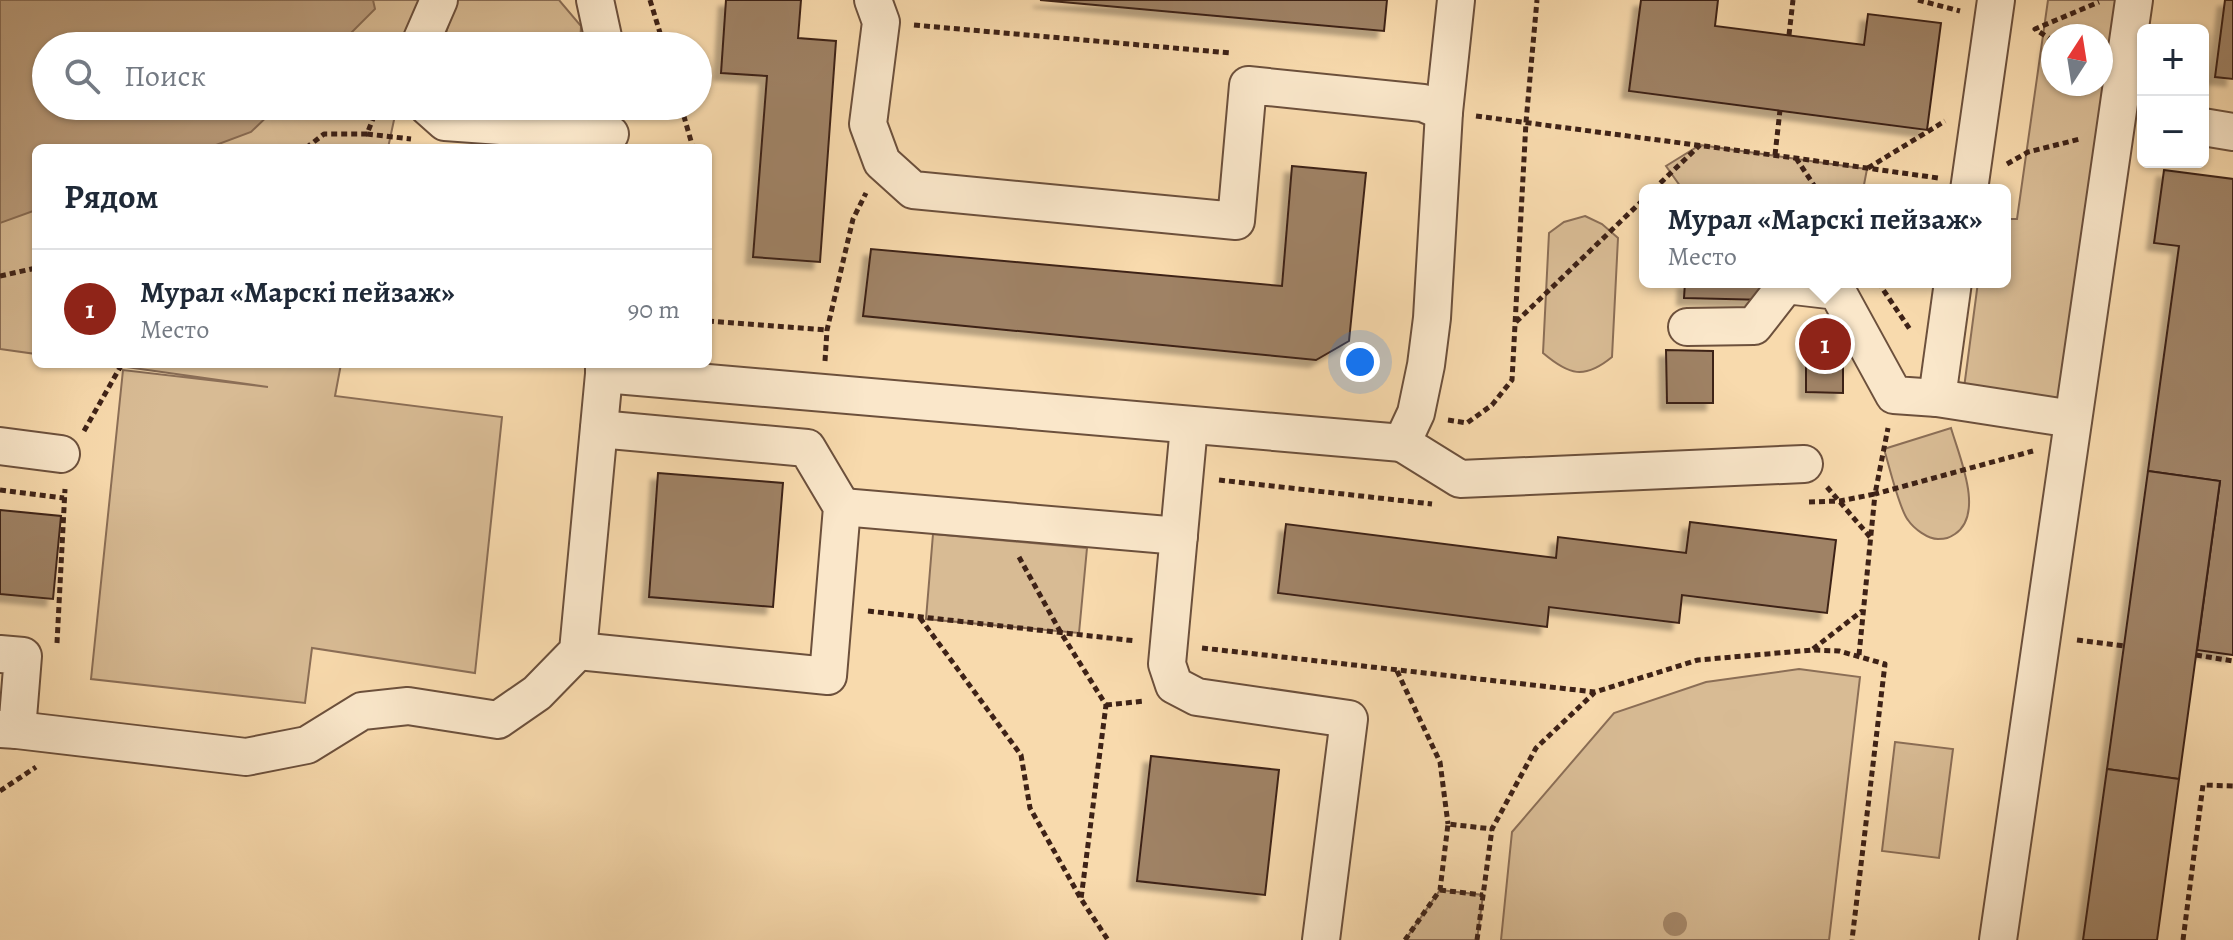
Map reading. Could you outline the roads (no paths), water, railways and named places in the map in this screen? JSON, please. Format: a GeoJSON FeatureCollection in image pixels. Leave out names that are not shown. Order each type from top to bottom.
{"type":"FeatureCollection","features":[{"type":"Feature","properties":{"kind":"lane"},"geometry":{"type":"LineString","coordinates":[[425,32],[439,0]]}},
{"type":"Feature","properties":{"kind":"lane"},"geometry":{"type":"LineString","coordinates":[[595,0],[602,32]]}},
{"type":"Feature","properties":{"kind":"lane"},"geometry":{"type":"LineString","coordinates":[[873,0],[881,22],[868,124],[882,162],[913,190],[1236,221],[1248,85],[1423,103],[1444,112]]}},
{"type":"Feature","properties":{"kind":"lane"},"geometry":{"type":"LineString","coordinates":[[1402,443],[1416,413],[1432,318],[1444,112],[1456,0]]}},
{"type":"Feature","properties":{"kind":"lane"},"geometry":{"type":"LineString","coordinates":[[1970,184],[1996,0]]}},
{"type":"Feature","properties":{"kind":"lane"},"geometry":{"type":"LineString","coordinates":[[1998,940],[2072,430],[2125,121],[2134,0]]}},
{"type":"Feature","properties":{"kind":"lane"},"geometry":{"type":"LineString","coordinates":[[443,120],[608,129]]}},
{"type":"Feature","properties":{"kind":"lane"},"geometry":{"type":"LineString","coordinates":[[2209,128],[2233,132]]}},
{"type":"Feature","properties":{"kind":"lane"},"geometry":{"type":"LineString","coordinates":[[1687,327],[1754,326],[1784,288]]}},
{"type":"Feature","properties":{"kind":"lane"},"geometry":{"type":"LineString","coordinates":[[1812,288],[1837,291],[1894,395],[1937,398],[2072,430]]}},
{"type":"Feature","properties":{"kind":"lane"},"geometry":{"type":"LineString","coordinates":[[1937,398],[1952,288]]}},
{"type":"Feature","properties":{"kind":"lane"},"geometry":{"type":"LineString","coordinates":[[0,654],[23,656],[8,730],[246,757],[307,745],[362,711],[408,706],[498,720],[537,693],[578,651],[604,369],[822,394],[1402,443],[1460,479],[1804,464]]}},
{"type":"Feature","properties":{"kind":"lane"},"geometry":{"type":"LineString","coordinates":[[1189,426],[1167,664],[1174,685],[1197,697],[1349,719],[1321,940]]}},
{"type":"Feature","properties":{"kind":"lane"},"geometry":{"type":"LineString","coordinates":[[578,651],[828,676],[842,507],[807,448],[599,429]]}},
{"type":"Feature","properties":{"kind":"lane"},"geometry":{"type":"LineString","coordinates":[[0,446],[70,457]]}},
{"type":"Feature","properties":{"kind":"lane"},"geometry":{"type":"LineString","coordinates":[[842,507],[1179,536]]}},
{"type":"Feature","properties":{"kind":"place","name":"Мурал «Марскі пейзаж»"},"geometry":{"type":"Point","coordinates":[1825,344]}}]}
